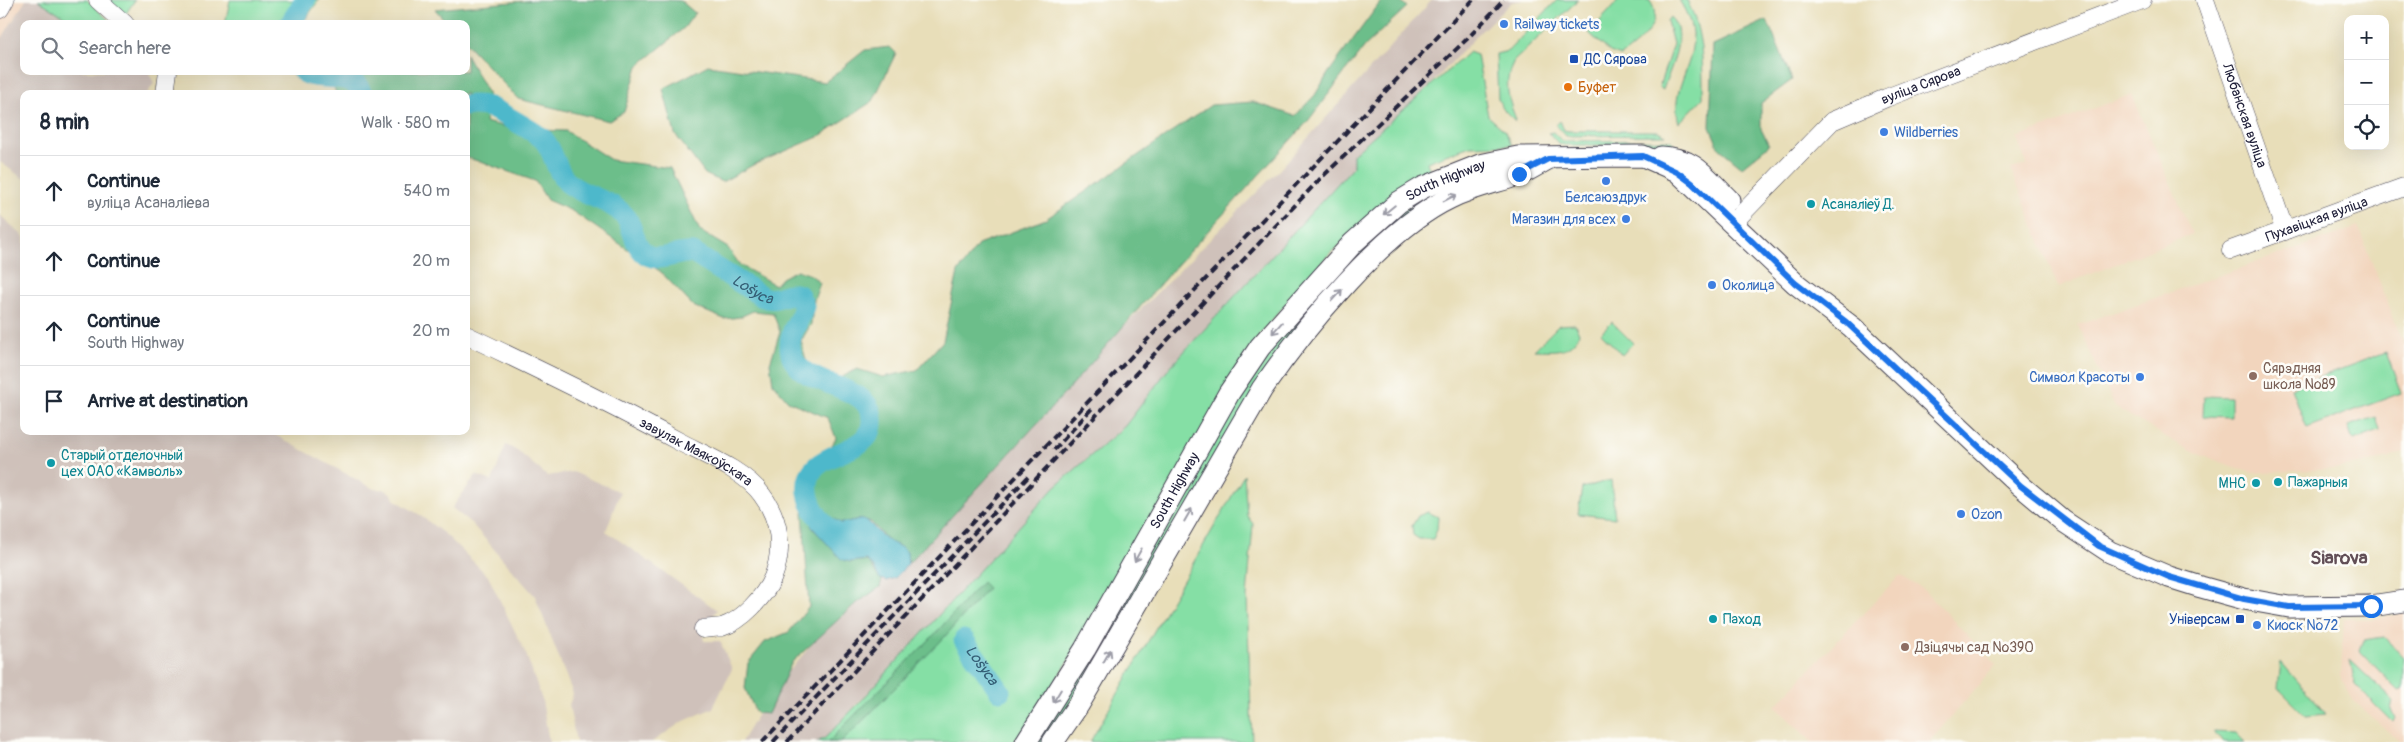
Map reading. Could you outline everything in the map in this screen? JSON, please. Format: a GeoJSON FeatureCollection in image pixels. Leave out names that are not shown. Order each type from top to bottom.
{"type":"FeatureCollection","features":[{"type":"Feature","properties":{"kind":"main road"},"geometry":{"type":"LineString","coordinates":[[1548,159],[1589,156],[1643,156],[1676,157],[1690,162],[1738,218],[1807,277],[1846,322],[2021,486],[2063,521],[2110,552],[2169,577],[2201,587],[2244,599],[2289,607],[2354,607],[2404,601]]}},
{"type":"Feature","properties":{"kind":"main road","name":"South Highway"},"geometry":{"type":"LineString","coordinates":[[1026,742],[1085,649],[1229,393],[1260,348],[1318,280],[1383,215],[1422,188],[1480,165],[1518,157],[1548,159]]}},
{"type":"Feature","properties":{"kind":"main road","name":"South Highway"},"geometry":{"type":"LineString","coordinates":[[1053,742],[1080,704],[1262,389],[1291,348],[1370,260],[1417,218],[1448,198],[1476,186],[1519,174],[1548,159]]}},
{"type":"Feature","properties":{"kind":"street"},"geometry":{"type":"LineString","coordinates":[[0,9],[6,0]]}},
{"type":"Feature","properties":{"kind":"street"},"geometry":{"type":"LineString","coordinates":[[98,0],[120,20]]}},
{"type":"Feature","properties":{"kind":"street","name":"вуліца Сярова"},"geometry":{"type":"LineString","coordinates":[[1738,218],[1832,121],[1886,98],[2142,0]]}},
{"type":"Feature","properties":{"kind":"street","name":"Любанская вуліца"},"geometry":{"type":"LineString","coordinates":[[2205,0],[2285,231]]}},
{"type":"Feature","properties":{"kind":"street"},"geometry":{"type":"LineString","coordinates":[[166,90],[167,75]]}},
{"type":"Feature","properties":{"kind":"street","name":"Пухавіцкая вуліца"},"geometry":{"type":"LineString","coordinates":[[2230,250],[2404,187]]}},
{"type":"Feature","properties":{"kind":"street","name":"завулак Маякоўскага"},"geometry":{"type":"LineString","coordinates":[[470,337],[600,399],[727,466],[762,494],[775,517],[780,541],[779,559],[771,580],[759,598],[740,616],[723,626],[703,629]]}},
{"type":"Feature","properties":{"kind":"shaded area"},"geometry":{"type":"Polygon","coordinates":[[[0,0],[26,0],[0,41],[0,0]]]}},
{"type":"Feature","properties":{"kind":"shaded area"},"geometry":{"type":"Polygon","coordinates":[[[26,0],[38,0],[70,20],[20,20],[20,75],[150,75],[154,83],[150,90],[20,90],[20,176],[0,162],[0,41],[26,0]]]}},
{"type":"Feature","properties":{"kind":"shaded area"},"geometry":{"type":"Polygon","coordinates":[[[1432,0],[1525,0],[1512,2],[1479,33],[1410,107],[1353,154],[1353,167],[1170,367],[1125,426],[1055,487],[928,629],[825,738],[816,742],[741,742],[774,688],[840,612],[1280,169],[1432,0]]]}},
{"type":"Feature","properties":{"kind":"shaded area"},"geometry":{"type":"Polygon","coordinates":[[[2132,94],[2192,234],[2058,287],[2011,169],[2027,165],[2017,138],[2132,94]]]}},
{"type":"Feature","properties":{"kind":"shaded area"},"geometry":{"type":"Polygon","coordinates":[[[0,215],[20,233],[20,435],[275,435],[374,489],[384,489],[392,494],[394,499],[420,515],[447,536],[488,576],[526,654],[542,700],[549,742],[0,742],[0,215]]]}},
{"type":"Feature","properties":{"kind":"shaded area","name":"Сярэдняя школа №89"},"geometry":{"type":"Polygon","coordinates":[[[2358,227],[2404,344],[2404,452],[2389,458],[2334,469],[2252,473],[2190,451],[2115,407],[2078,325],[2358,227]]]}},
{"type":"Feature","properties":{"kind":"shaded area"},"geometry":{"type":"Polygon","coordinates":[[[506,445],[519,452],[547,476],[573,472],[620,492],[606,531],[717,610],[710,619],[701,621],[704,641],[720,641],[732,669],[713,708],[682,722],[652,742],[576,742],[569,705],[573,694],[535,596],[472,524],[452,508],[476,475],[492,481],[506,445]]]}},
{"type":"Feature","properties":{"kind":"shaded area","name":"Дзіцячы сад №390"},"geometry":{"type":"Polygon","coordinates":[[[1900,575],[1925,591],[1996,665],[1929,742],[1812,742],[1775,706],[1900,575]]]}},
{"type":"Feature","properties":{"kind":"shaded area"},"geometry":{"type":"Polygon","coordinates":[[[2404,613],[2404,742],[2400,742],[2353,700],[2341,678],[2344,619],[2372,619],[2404,613]]]}},
{"type":"Feature","properties":{"kind":"green space"},"geometry":{"type":"Polygon","coordinates":[[[38,0],[87,0],[109,20],[70,20],[38,0]]]}},
{"type":"Feature","properties":{"kind":"green space"},"geometry":{"type":"Polygon","coordinates":[[[108,0],[135,0],[125,15],[108,0]]]}},
{"type":"Feature","properties":{"kind":"green space"},"geometry":{"type":"Polygon","coordinates":[[[230,0],[319,0],[305,20],[226,20],[230,0]]]}},
{"type":"Feature","properties":{"kind":"green space"},"geometry":{"type":"Polygon","coordinates":[[[535,0],[668,0],[681,1],[695,13],[684,28],[638,66],[624,112],[609,121],[518,99],[470,47],[470,20],[445,20],[435,9],[535,0]]]}},
{"type":"Feature","properties":{"kind":"green space"},"geometry":{"type":"Polygon","coordinates":[[[1382,0],[1400,0],[1407,7],[1365,46],[1308,121],[1168,275],[1066,392],[908,564],[909,560],[899,546],[888,541],[871,522],[863,519],[841,523],[814,517],[812,519],[814,530],[850,562],[868,562],[882,580],[880,587],[853,606],[792,662],[768,714],[756,713],[745,688],[748,663],[765,642],[789,632],[809,607],[803,513],[813,479],[836,438],[828,418],[788,401],[773,383],[770,363],[780,332],[773,313],[753,311],[740,317],[724,319],[693,306],[661,272],[572,211],[547,200],[535,181],[470,158],[470,90],[335,90],[331,75],[470,75],[470,61],[488,94],[485,122],[514,129],[566,131],[611,160],[670,168],[700,231],[728,248],[740,265],[775,285],[781,278],[797,270],[811,275],[820,283],[814,300],[811,324],[801,341],[810,375],[833,382],[857,369],[883,377],[917,370],[943,341],[958,272],[978,245],[1046,219],[1211,105],[1253,102],[1295,116],[1315,95],[1329,72],[1382,0]]]}},
{"type":"Feature","properties":{"kind":"green space"},"geometry":{"type":"Polygon","coordinates":[[[1557,0],[1578,0],[1514,61],[1511,68],[1508,90],[1515,121],[1503,109],[1498,99],[1496,54],[1508,51],[1557,0]]]}},
{"type":"Feature","properties":{"kind":"green space"},"geometry":{"type":"Polygon","coordinates":[[[1619,0],[1649,0],[1654,8],[1652,24],[1648,32],[1621,56],[1610,52],[1589,33],[1619,0]]]}},
{"type":"Feature","properties":{"kind":"green space"},"geometry":{"type":"Polygon","coordinates":[[[1679,0],[1687,0],[1699,36],[1703,98],[1679,123],[1677,107],[1679,92],[1688,65],[1692,36],[1689,19],[1679,0]]]}},
{"type":"Feature","properties":{"kind":"green space"},"geometry":{"type":"Polygon","coordinates":[[[1670,17],[1678,33],[1678,43],[1663,90],[1659,87],[1673,44],[1667,21],[1670,17]]]}},
{"type":"Feature","properties":{"kind":"green space"},"geometry":{"type":"Polygon","coordinates":[[[1767,20],[1792,80],[1761,103],[1761,129],[1769,145],[1742,167],[1719,148],[1710,127],[1713,45],[1767,20]]]}},
{"type":"Feature","properties":{"kind":"green space"},"geometry":{"type":"Polygon","coordinates":[[[890,47],[896,53],[873,101],[818,137],[753,165],[722,182],[705,174],[675,134],[663,89],[708,65],[825,82],[865,50],[890,47]]]}},
{"type":"Feature","properties":{"kind":"green space"},"geometry":{"type":"Polygon","coordinates":[[[1469,52],[1477,55],[1488,116],[1504,130],[1512,145],[1470,146],[1427,162],[1430,171],[1330,253],[1260,334],[1078,646],[1032,719],[1014,742],[816,742],[825,738],[861,701],[1055,487],[1125,426],[1170,367],[1353,167],[1353,154],[1469,52]]]}},
{"type":"Feature","properties":{"kind":"green space"},"geometry":{"type":"Polygon","coordinates":[[[1560,121],[1564,130],[1568,131],[1658,131],[1665,135],[1566,136],[1556,125],[1560,121]]]}},
{"type":"Feature","properties":{"kind":"green space"},"geometry":{"type":"Polygon","coordinates":[[[1553,132],[1562,141],[1670,140],[1680,151],[1643,145],[1563,145],[1557,142],[1549,133],[1553,132]]]}},
{"type":"Feature","properties":{"kind":"green space"},"geometry":{"type":"Polygon","coordinates":[[[1479,180],[1326,296],[1046,742],[1036,742],[1243,387],[1288,326],[1393,217],[1441,188],[1479,180]]]}},
{"type":"Feature","properties":{"kind":"green space"},"geometry":{"type":"Polygon","coordinates":[[[1612,322],[1633,343],[1622,355],[1601,333],[1612,322]]]}},
{"type":"Feature","properties":{"kind":"green space"},"geometry":{"type":"Polygon","coordinates":[[[1575,324],[1579,333],[1571,345],[1554,350],[1534,350],[1559,325],[1575,324]]]}},
{"type":"Feature","properties":{"kind":"green space"},"geometry":{"type":"Polygon","coordinates":[[[2386,352],[2401,393],[2307,428],[2291,388],[2386,352]]]}},
{"type":"Feature","properties":{"kind":"green space"},"geometry":{"type":"Polygon","coordinates":[[[2204,396],[2231,397],[2231,417],[2203,416],[2204,396]]]}},
{"type":"Feature","properties":{"kind":"green space"},"geometry":{"type":"Polygon","coordinates":[[[2376,417],[2380,431],[2353,440],[2348,426],[2376,417]]]}},
{"type":"Feature","properties":{"kind":"green space"},"geometry":{"type":"Polygon","coordinates":[[[1244,475],[1247,516],[1253,524],[1247,597],[1252,742],[1090,742],[1244,475]]]}},
{"type":"Feature","properties":{"kind":"green space"},"geometry":{"type":"Polygon","coordinates":[[[1611,480],[1615,518],[1578,514],[1582,488],[1611,480]]]}},
{"type":"Feature","properties":{"kind":"green space"},"geometry":{"type":"Polygon","coordinates":[[[1428,512],[1438,517],[1437,530],[1433,539],[1419,539],[1413,535],[1412,526],[1418,516],[1428,512]]]}},
{"type":"Feature","properties":{"kind":"green space"},"geometry":{"type":"Polygon","coordinates":[[[982,582],[988,588],[940,642],[842,742],[828,742],[933,636],[982,582]]]}},
{"type":"Feature","properties":{"kind":"green space"},"geometry":{"type":"Polygon","coordinates":[[[2384,637],[2404,658],[2404,689],[2399,691],[2359,650],[2363,640],[2384,637]]]}},
{"type":"Feature","properties":{"kind":"green space"},"geometry":{"type":"Polygon","coordinates":[[[2350,660],[2393,700],[2391,710],[2395,719],[2392,722],[2355,685],[2350,660]]]}},
{"type":"Feature","properties":{"kind":"green space"},"geometry":{"type":"Polygon","coordinates":[[[2281,662],[2326,714],[2306,716],[2278,688],[2281,662]]]}},
{"type":"Feature","properties":{"kind":"green space"},"geometry":{"type":"Polygon","coordinates":[[[2213,732],[2236,733],[2245,742],[2224,742],[2213,732]]]}},
{"type":"Feature","properties":{"kind":"water"},"geometry":{"type":"Polygon","coordinates":[[[827,515],[841,523],[859,520],[867,521],[886,539],[907,552],[908,564],[895,578],[886,581],[879,578],[873,566],[866,560],[850,562],[841,559],[811,526],[814,517],[827,515]]]}},
{"type":"Feature","properties":{"kind":"waterway","name":"Lošyca"},"geometry":{"type":"LineString","coordinates":[[292,20],[305,0]]}},
{"type":"Feature","properties":{"kind":"waterway","name":"Lošyca"},"geometry":{"type":"LineString","coordinates":[[310,75],[351,81],[360,90]]}},
{"type":"Feature","properties":{"kind":"waterway","name":"Lošyca"},"geometry":{"type":"LineString","coordinates":[[470,105],[489,107],[541,137],[548,145],[560,173],[568,183],[582,192],[611,205],[624,215],[640,248],[649,256],[659,258],[682,253],[693,253],[763,297],[773,299],[790,294],[799,295],[804,306],[790,340],[794,360],[803,371],[860,398],[869,408],[872,422],[869,434],[861,442],[815,467],[809,478],[808,492],[811,505],[822,522],[836,536]]}},
{"type":"Feature","properties":{"kind":"waterway","name":"Lošyca"},"geometry":{"type":"LineString","coordinates":[[964,640],[1000,691]]}},
{"type":"Feature","properties":{"kind":"railway"},"geometry":{"type":"LineString","coordinates":[[762,742],[1473,0]]}},
{"type":"Feature","properties":{"kind":"railway"},"geometry":{"type":"LineString","coordinates":[[787,742],[1319,180],[1467,39],[1504,0]]}},
{"type":"Feature","properties":{"kind":"railway"},"geometry":{"type":"LineString","coordinates":[[1054,450],[1094,406]]}},
{"type":"Feature","properties":{"kind":"railway"},"geometry":{"type":"LineString","coordinates":[[773,742],[1028,477]]}},
{"type":"Feature","properties":{"kind":"place","name":"Railway tickets"},"geometry":{"type":"Point","coordinates":[1504,24]}},
{"type":"Feature","properties":{"kind":"place","name":"ДС Сярова"},"geometry":{"type":"Point","coordinates":[1574,59]}},
{"type":"Feature","properties":{"kind":"place","name":"Буфет"},"geometry":{"type":"Point","coordinates":[1568,87]}},
{"type":"Feature","properties":{"kind":"place","name":"Wildberries"},"geometry":{"type":"Point","coordinates":[1884,132]}},
{"type":"Feature","properties":{"kind":"place","name":"Белсаюздрук"},"geometry":{"type":"Point","coordinates":[1606,181]}},
{"type":"Feature","properties":{"kind":"place","name":"Асаналіеў Д."},"geometry":{"type":"Point","coordinates":[1811,204]}},
{"type":"Feature","properties":{"kind":"place","name":"Магазин для всех"},"geometry":{"type":"Point","coordinates":[1626,219]}},
{"type":"Feature","properties":{"kind":"place","name":"Околица"},"geometry":{"type":"Point","coordinates":[1712,285]}},
{"type":"Feature","properties":{"kind":"place","name":"Сярэдняя школа №89"},"geometry":{"type":"Point","coordinates":[2253,376]}},
{"type":"Feature","properties":{"kind":"place","name":"Символ Красоты"},"geometry":{"type":"Point","coordinates":[2140,377]}},
{"type":"Feature","properties":{"kind":"place","name":"Старый отделочный цех ОАО «Камволь»"},"geometry":{"type":"Point","coordinates":[51,463]}},
{"type":"Feature","properties":{"kind":"place","name":"Пажарныя"},"geometry":{"type":"Point","coordinates":[2278,482]}},
{"type":"Feature","properties":{"kind":"place","name":"МНС"},"geometry":{"type":"Point","coordinates":[2256,483]}},
{"type":"Feature","properties":{"kind":"place","name":"Ozon"},"geometry":{"type":"Point","coordinates":[1961,514]}},
{"type":"Feature","properties":{"kind":"place","name":"Паход"},"geometry":{"type":"Point","coordinates":[1713,619]}},
{"type":"Feature","properties":{"kind":"place","name":"Універсам"},"geometry":{"type":"Point","coordinates":[2240,619]}},
{"type":"Feature","properties":{"kind":"place","name":"Киоск №72"},"geometry":{"type":"Point","coordinates":[2257,625]}},
{"type":"Feature","properties":{"kind":"place","name":"Дзіцячы сад №390"},"geometry":{"type":"Point","coordinates":[1905,647]}},
{"type":"Feature","properties":{"kind":"district","name":"Siarova"},"geometry":{"type":"Point","coordinates":[2339,557]}},
{"type":"Feature","properties":{"kind":"route"},"geometry":{"type":"LineString","coordinates":[[1519,174],[1548,159],[1589,156],[1643,156],[1662,164],[1692,183],[1795,283],[1852,327],[2021,486],[2063,521],[2099,546],[2169,577],[2244,599],[2289,607],[2336,608],[2371,606]]}}]}
